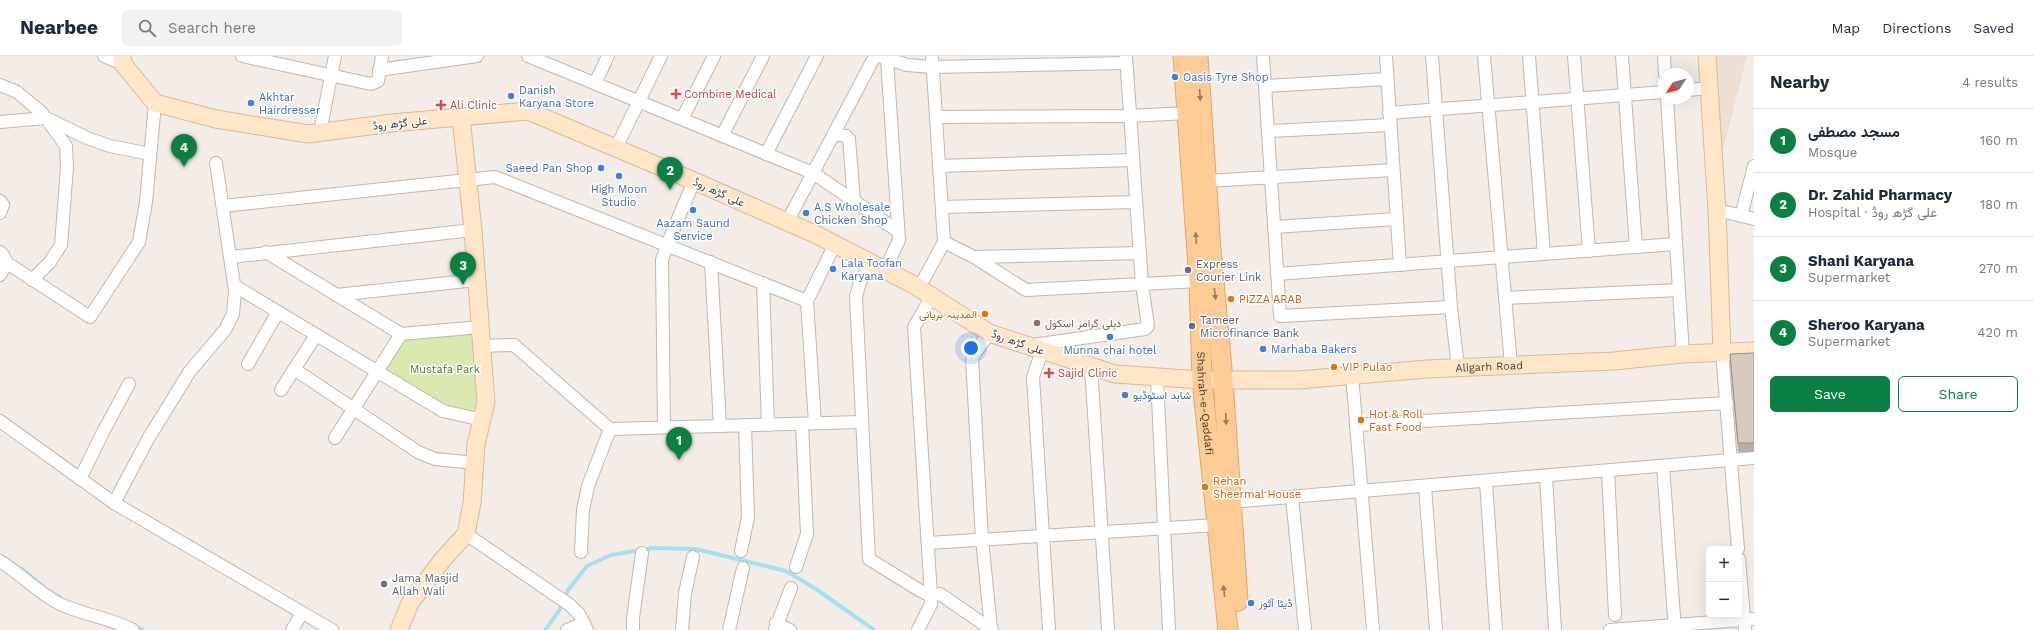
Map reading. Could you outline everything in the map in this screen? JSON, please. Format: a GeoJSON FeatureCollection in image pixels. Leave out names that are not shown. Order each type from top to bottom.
{"type":"FeatureCollection","features":[{"type":"Feature","properties":{"kind":"main road","name":"Shahrah-e-Qaddafi"},"geometry":{"type":"LineString","coordinates":[[1183,56],[1199,281],[1202,380],[1228,630]]}},
{"type":"Feature","properties":{"kind":"main road","name":"Shahrah-e-Qaddafi"},"geometry":{"type":"LineString","coordinates":[[1198,56],[1206,181],[1224,380],[1230,502],[1240,630]]}},
{"type":"Feature","properties":{"kind":"main road"},"geometry":{"type":"LineString","coordinates":[[1707,56],[1717,210],[1722,352]]}},
{"type":"Feature","properties":{"kind":"main road"},"geometry":{"type":"LineString","coordinates":[[123,60],[155,103]]}},
{"type":"Feature","properties":{"kind":"main road","name":"علی گڑھ روڈ"},"geometry":{"type":"LineString","coordinates":[[155,103],[216,119],[308,134],[528,111],[694,181],[835,244],[926,292],[989,333],[1114,374],[1157,378],[1224,380]]}},
{"type":"Feature","properties":{"kind":"main road"},"geometry":{"type":"LineString","coordinates":[[399,630],[410,602],[443,560],[466,534],[472,503],[476,444],[486,402],[473,230],[461,117]]}},
{"type":"Feature","properties":{"kind":"main road","name":"Aligarh Road"},"geometry":{"type":"LineString","coordinates":[[1224,380],[1298,380],[1458,368],[1614,361],[1683,354],[1754,351]]}},
{"type":"Feature","properties":{"kind":"street"},"geometry":{"type":"LineString","coordinates":[[104,56],[123,60]]}},
{"type":"Feature","properties":{"kind":"street"},"geometry":{"type":"LineString","coordinates":[[242,56],[288,61],[331,76],[371,84],[378,81],[382,56]]}},
{"type":"Feature","properties":{"kind":"street"},"geometry":{"type":"LineString","coordinates":[[320,132],[335,56]]}},
{"type":"Feature","properties":{"kind":"street"},"geometry":{"type":"LineString","coordinates":[[379,70],[443,59],[477,56]]}},
{"type":"Feature","properties":{"kind":"street"},"geometry":{"type":"LineString","coordinates":[[528,56],[553,61],[595,83],[813,173],[898,231]]}},
{"type":"Feature","properties":{"kind":"street"},"geometry":{"type":"LineString","coordinates":[[595,83],[608,56]]}},
{"type":"Feature","properties":{"kind":"street"},"geometry":{"type":"LineString","coordinates":[[616,148],[661,56]]}},
{"type":"Feature","properties":{"kind":"street"},"geometry":{"type":"LineString","coordinates":[[682,119],[714,56]]}},
{"type":"Feature","properties":{"kind":"street"},"geometry":{"type":"LineString","coordinates":[[722,136],[763,56]]}},
{"type":"Feature","properties":{"kind":"street"},"geometry":{"type":"LineString","coordinates":[[766,154],[817,56]]}},
{"type":"Feature","properties":{"kind":"street"},"geometry":{"type":"LineString","coordinates":[[788,222],[875,56]]}},
{"type":"Feature","properties":{"kind":"street"},"geometry":{"type":"LineString","coordinates":[[1263,56],[1280,316],[1451,307]]}},
{"type":"Feature","properties":{"kind":"street"},"geometry":{"type":"LineString","coordinates":[[1386,56],[1400,265]]}},
{"type":"Feature","properties":{"kind":"street"},"geometry":{"type":"LineString","coordinates":[[1432,56],[1447,261],[1458,368]]}},
{"type":"Feature","properties":{"kind":"street"},"geometry":{"type":"LineString","coordinates":[[1484,56],[1511,365]]}},
{"type":"Feature","properties":{"kind":"street"},"geometry":{"type":"LineString","coordinates":[[1529,56],[1544,254]]}},
{"type":"Feature","properties":{"kind":"street"},"geometry":{"type":"LineString","coordinates":[[1574,56],[1589,251]]}},
{"type":"Feature","properties":{"kind":"street"},"geometry":{"type":"LineString","coordinates":[[1622,56],[1636,247]]}},
{"type":"Feature","properties":{"kind":"street"},"geometry":{"type":"LineString","coordinates":[[1664,56],[1665,68]]}},
{"type":"Feature","properties":{"kind":"street"},"geometry":{"type":"LineString","coordinates":[[991,630],[940,594],[931,596],[869,559],[856,297],[860,282],[878,266],[899,240],[883,57],[907,65],[932,62],[1126,59],[1142,284],[1147,328],[1035,348],[1033,377],[1049,630]]}},
{"type":"Feature","properties":{"kind":"street"},"geometry":{"type":"LineString","coordinates":[[918,630],[931,604],[931,596],[914,327],[944,242],[932,62]]}},
{"type":"Feature","properties":{"kind":"street"},"geometry":{"type":"LineString","coordinates":[[1265,86],[1387,79]]}},
{"type":"Feature","properties":{"kind":"street"},"geometry":{"type":"LineString","coordinates":[[0,85],[17,92],[46,118],[66,146],[68,167],[61,244],[50,262],[32,280]]}},
{"type":"Feature","properties":{"kind":"street"},"geometry":{"type":"LineString","coordinates":[[1694,89],[1709,88]]}},
{"type":"Feature","properties":{"kind":"street"},"geometry":{"type":"LineString","coordinates":[[1390,113],[1658,92]]}},
{"type":"Feature","properties":{"kind":"street"},"geometry":{"type":"LineString","coordinates":[[0,252],[7,263],[90,317],[139,242],[146,202],[155,103]]}},
{"type":"Feature","properties":{"kind":"street"},"geometry":{"type":"LineString","coordinates":[[1667,104],[1683,354]]}},
{"type":"Feature","properties":{"kind":"street"},"geometry":{"type":"LineString","coordinates":[[936,117],[1130,116],[1187,114]]}},
{"type":"Feature","properties":{"kind":"street"},"geometry":{"type":"LineString","coordinates":[[0,122],[46,118],[87,138],[110,146],[150,154]]}},
{"type":"Feature","properties":{"kind":"street"},"geometry":{"type":"LineString","coordinates":[[1268,131],[1390,125]]}},
{"type":"Feature","properties":{"kind":"street"},"geometry":{"type":"LineString","coordinates":[[834,134],[846,136],[849,139],[854,201]]}},
{"type":"Feature","properties":{"kind":"street"},"geometry":{"type":"LineString","coordinates":[[939,166],[1133,160]]}},
{"type":"Feature","properties":{"kind":"street"},"geometry":{"type":"LineString","coordinates":[[114,503],[148,439],[190,371],[228,324],[233,314],[235,286],[216,163]]}},
{"type":"Feature","properties":{"kind":"street"},"geometry":{"type":"LineString","coordinates":[[1742,216],[1754,166]]}},
{"type":"Feature","properties":{"kind":"street"},"geometry":{"type":"LineString","coordinates":[[1206,181],[1393,170]]}},
{"type":"Feature","properties":{"kind":"street"},"geometry":{"type":"LineString","coordinates":[[223,206],[495,177],[808,301]]}},
{"type":"Feature","properties":{"kind":"street"},"geometry":{"type":"LineString","coordinates":[[664,427],[662,260],[694,181]]}},
{"type":"Feature","properties":{"kind":"street"},"geometry":{"type":"LineString","coordinates":[[0,201],[3,205],[0,213]]}},
{"type":"Feature","properties":{"kind":"street"},"geometry":{"type":"LineString","coordinates":[[942,207],[1136,202]]}},
{"type":"Feature","properties":{"kind":"street"},"geometry":{"type":"LineString","coordinates":[[1717,210],[1754,219]]}},
{"type":"Feature","properties":{"kind":"street"},"geometry":{"type":"LineString","coordinates":[[1274,228],[1397,219]]}},
{"type":"Feature","properties":{"kind":"street"},"geometry":{"type":"LineString","coordinates":[[231,257],[473,230]]}},
{"type":"Feature","properties":{"kind":"street"},"geometry":{"type":"LineString","coordinates":[[944,242],[974,257],[1026,290],[1199,281]]}},
{"type":"Feature","properties":{"kind":"street"},"geometry":{"type":"LineString","coordinates":[[815,423],[808,301],[835,244]]}},
{"type":"Feature","properties":{"kind":"street"},"geometry":{"type":"LineString","coordinates":[[1277,274],[1676,244]]}},
{"type":"Feature","properties":{"kind":"street"},"geometry":{"type":"LineString","coordinates":[[266,252],[401,334],[480,327]]}},
{"type":"Feature","properties":{"kind":"street"},"geometry":{"type":"LineString","coordinates":[[974,257],[1140,253]]}},
{"type":"Feature","properties":{"kind":"street"},"geometry":{"type":"LineString","coordinates":[[711,262],[720,426]]}},
{"type":"Feature","properties":{"kind":"street"},"geometry":{"type":"LineString","coordinates":[[0,275],[7,263]]}},
{"type":"Feature","properties":{"kind":"street"},"geometry":{"type":"LineString","coordinates":[[336,295],[476,280]]}},
{"type":"Feature","properties":{"kind":"street"},"geometry":{"type":"LineString","coordinates":[[763,283],[768,425]]}},
{"type":"Feature","properties":{"kind":"street"},"geometry":{"type":"LineString","coordinates":[[235,286],[443,412],[482,420]]}},
{"type":"Feature","properties":{"kind":"street"},"geometry":{"type":"LineString","coordinates":[[1505,298],[1679,290]]}},
{"type":"Feature","properties":{"kind":"street"},"geometry":{"type":"LineString","coordinates":[[248,364],[278,312]]}},
{"type":"Feature","properties":{"kind":"street"},"geometry":{"type":"LineString","coordinates":[[989,333],[972,358],[982,539],[991,630]]}},
{"type":"Feature","properties":{"kind":"street"},"geometry":{"type":"LineString","coordinates":[[335,438],[401,334]]}},
{"type":"Feature","properties":{"kind":"street"},"geometry":{"type":"LineString","coordinates":[[281,390],[316,335]]}},
{"type":"Feature","properties":{"kind":"street"},"geometry":{"type":"LineString","coordinates":[[481,346],[514,345],[610,429],[862,422]]}},
{"type":"Feature","properties":{"kind":"street"},"geometry":{"type":"LineString","coordinates":[[1722,352],[1738,546]]}},
{"type":"Feature","properties":{"kind":"street"},"geometry":{"type":"LineString","coordinates":[[1091,367],[1108,630]]}},
{"type":"Feature","properties":{"kind":"street"},"geometry":{"type":"LineString","coordinates":[[294,369],[418,452],[435,458],[475,463]]}},
{"type":"Feature","properties":{"kind":"street"},"geometry":{"type":"LineString","coordinates":[[1352,375],[1373,630]]}},
{"type":"Feature","properties":{"kind":"street"},"geometry":{"type":"LineString","coordinates":[[1157,378],[1169,630]]}},
{"type":"Feature","properties":{"kind":"street"},"geometry":{"type":"LineString","coordinates":[[80,479],[129,384]]}},
{"type":"Feature","properties":{"kind":"street"},"geometry":{"type":"LineString","coordinates":[[1356,425],[1727,403]]}},
{"type":"Feature","properties":{"kind":"street"},"geometry":{"type":"LineString","coordinates":[[0,421],[114,503],[332,630]]}},
{"type":"Feature","properties":{"kind":"street"},"geometry":{"type":"LineString","coordinates":[[796,567],[807,534],[802,424]]}},
{"type":"Feature","properties":{"kind":"street"},"geometry":{"type":"LineString","coordinates":[[741,551],[748,517],[745,425]]}},
{"type":"Feature","properties":{"kind":"street"},"geometry":{"type":"LineString","coordinates":[[581,552],[583,510],[588,486],[610,429]]}},
{"type":"Feature","properties":{"kind":"street"},"geometry":{"type":"LineString","coordinates":[[1230,502],[1754,458]]}},
{"type":"Feature","properties":{"kind":"street"},"geometry":{"type":"LineString","coordinates":[[1664,466],[1675,627]]}},
{"type":"Feature","properties":{"kind":"street"},"geometry":{"type":"LineString","coordinates":[[1608,471],[1615,615]]}},
{"type":"Feature","properties":{"kind":"street"},"geometry":{"type":"LineString","coordinates":[[1546,476],[1555,630]]}},
{"type":"Feature","properties":{"kind":"street"},"geometry":{"type":"LineString","coordinates":[[1486,481],[1496,630]]}},
{"type":"Feature","properties":{"kind":"street"},"geometry":{"type":"LineString","coordinates":[[1425,486],[1436,630]]}},
{"type":"Feature","properties":{"kind":"street"},"geometry":{"type":"LineString","coordinates":[[1292,497],[1305,630]]}},
{"type":"Feature","properties":{"kind":"street"},"geometry":{"type":"LineString","coordinates":[[928,543],[1164,527],[1217,525]]}},
{"type":"Feature","properties":{"kind":"street"},"geometry":{"type":"LineString","coordinates":[[466,534],[570,605],[579,614],[586,627],[568,630]]}},
{"type":"Feature","properties":{"kind":"street"},"geometry":{"type":"LineString","coordinates":[[634,630],[634,607],[642,553]]}},
{"type":"Feature","properties":{"kind":"street"},"geometry":{"type":"LineString","coordinates":[[682,630],[684,593],[693,557]]}},
{"type":"Feature","properties":{"kind":"street"},"geometry":{"type":"LineString","coordinates":[[0,561],[42,594],[61,604],[119,627],[133,630]]}},
{"type":"Feature","properties":{"kind":"street"},"geometry":{"type":"LineString","coordinates":[[728,630],[743,568]]}},
{"type":"Feature","properties":{"kind":"street"},"geometry":{"type":"LineString","coordinates":[[1616,630],[1748,623],[1742,580]]}},
{"type":"Feature","properties":{"kind":"street"},"geometry":{"type":"LineString","coordinates":[[790,630],[776,627],[791,588]]}},
{"type":"Feature","properties":{"kind":"street"},"geometry":{"type":"LineString","coordinates":[[292,630],[302,613]]}},
{"type":"Feature","properties":{"kind":"shaded area"},"geometry":{"type":"Polygon","coordinates":[[[1707,56],[1747,56],[1715,181],[1707,56]]]}},
{"type":"Feature","properties":{"kind":"green space","name":"Mustafa Park"},"geometry":{"type":"Polygon","coordinates":[[[480,327],[482,420],[443,411],[377,373],[401,334],[480,327]]]}},
{"type":"Feature","properties":{"kind":"building"},"geometry":{"type":"Polygon","coordinates":[[[1754,353],[1754,443],[1738,443],[1730,354],[1754,353]]]}},
{"type":"Feature","properties":{"kind":"waterway"},"geometry":{"type":"LineString","coordinates":[[545,630],[559,611],[568,590],[587,566],[611,555],[653,548],[696,549],[786,571],[816,589],[874,630]]}},
{"type":"Feature","properties":{"kind":"waterway"},"geometry":{"type":"LineString","coordinates":[[22,569],[47,590],[61,598]]}},
{"type":"Feature","properties":{"kind":"waterway"},"geometry":{"type":"LineString","coordinates":[[135,626],[143,630]]}},
{"type":"Feature","properties":{"kind":"place","name":"Oasis Tyre Shop"},"geometry":{"type":"Point","coordinates":[1175,77]}},
{"type":"Feature","properties":{"kind":"place","name":"Combine Medical"},"geometry":{"type":"Point","coordinates":[676,94]}},
{"type":"Feature","properties":{"kind":"place","name":"Danish Karyana Store"},"geometry":{"type":"Point","coordinates":[511,96]}},
{"type":"Feature","properties":{"kind":"place","name":"Akhtar Hairdresser"},"geometry":{"type":"Point","coordinates":[251,103]}},
{"type":"Feature","properties":{"kind":"place","name":"Ali Clinic"},"geometry":{"type":"Point","coordinates":[441,105]}},
{"type":"Feature","properties":{"kind":"place","name":"Sheroo Karyana"},"geometry":{"type":"Point","coordinates":[184,167]}},
{"type":"Feature","properties":{"kind":"place","name":"Saeed Pan Shop"},"geometry":{"type":"Point","coordinates":[601,168]}},
{"type":"Feature","properties":{"kind":"place","name":"High Moon Studio"},"geometry":{"type":"Point","coordinates":[619,176]}},
{"type":"Feature","properties":{"kind":"place","name":"Dr. Zahid Pharmacy"},"geometry":{"type":"Point","coordinates":[670,190]}},
{"type":"Feature","properties":{"kind":"place","name":"Aazam Saund Service"},"geometry":{"type":"Point","coordinates":[693,210]}},
{"type":"Feature","properties":{"kind":"place","name":"A.S Wholesale Chicken Shop"},"geometry":{"type":"Point","coordinates":[806,213]}},
{"type":"Feature","properties":{"kind":"place","name":"Lala Toofan Karyana"},"geometry":{"type":"Point","coordinates":[833,269]}},
{"type":"Feature","properties":{"kind":"place","name":"Express Courier Link"},"geometry":{"type":"Point","coordinates":[1188,270]}},
{"type":"Feature","properties":{"kind":"place","name":"Shani Karyana"},"geometry":{"type":"Point","coordinates":[463,285]}},
{"type":"Feature","properties":{"kind":"place","name":"PIZZA ARAB"},"geometry":{"type":"Point","coordinates":[1231,299]}},
{"type":"Feature","properties":{"kind":"place","name":"المدینہ بریانی"},"geometry":{"type":"Point","coordinates":[985,314]}},
{"type":"Feature","properties":{"kind":"place","name":"دہلی گرامر اسکول"},"geometry":{"type":"Point","coordinates":[1037,323]}},
{"type":"Feature","properties":{"kind":"place","name":"Tameer Microfinance Bank"},"geometry":{"type":"Point","coordinates":[1192,326]}},
{"type":"Feature","properties":{"kind":"place","name":"Munna chai hotel"},"geometry":{"type":"Point","coordinates":[1110,337]}},
{"type":"Feature","properties":{"kind":"place","name":"Marhaba Bakers"},"geometry":{"type":"Point","coordinates":[1263,349]}},
{"type":"Feature","properties":{"kind":"place","name":"VIP Pulao"},"geometry":{"type":"Point","coordinates":[1334,367]}},
{"type":"Feature","properties":{"kind":"place","name":"Sajid Clinic"},"geometry":{"type":"Point","coordinates":[1049,373]}},
{"type":"Feature","properties":{"kind":"place","name":"شاہد اسٹوڈیو"},"geometry":{"type":"Point","coordinates":[1125,395]}},
{"type":"Feature","properties":{"kind":"place","name":"Hot & Roll Fast Food"},"geometry":{"type":"Point","coordinates":[1361,420]}},
{"type":"Feature","properties":{"kind":"place","name":"مسجد مصطفی"},"geometry":{"type":"Point","coordinates":[679,460]}},
{"type":"Feature","properties":{"kind":"place","name":"Rehan Sheermal House"},"geometry":{"type":"Point","coordinates":[1205,487]}},
{"type":"Feature","properties":{"kind":"place","name":"Jama Masjid Allah Wali"},"geometry":{"type":"Point","coordinates":[384,584]}},
{"type":"Feature","properties":{"kind":"place","name":"ڈیٹا آٹوز"},"geometry":{"type":"Point","coordinates":[1251,603]}}]}
